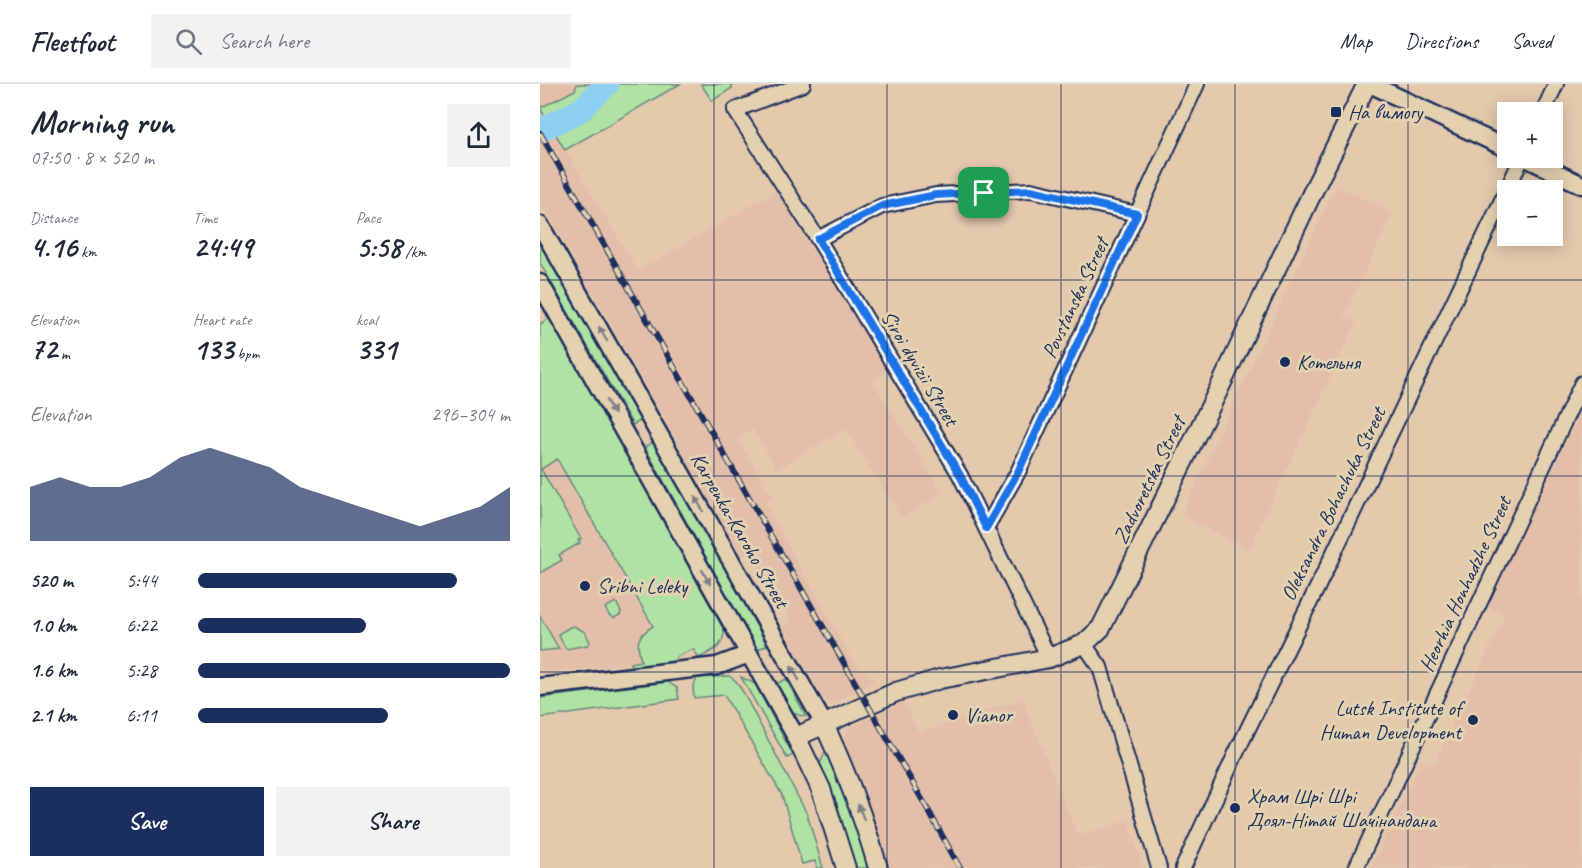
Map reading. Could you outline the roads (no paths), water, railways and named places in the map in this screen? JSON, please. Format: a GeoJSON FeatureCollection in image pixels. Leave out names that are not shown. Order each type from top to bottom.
{"type":"FeatureCollection","features":[{"type":"Feature","properties":{"kind":"main road","name":"Zadvoretska Street"},"geometry":{"type":"LineString","coordinates":[[796,737],[896,692],[940,679],[1049,658],[1084,644],[1101,628],[1316,185],[1368,84]]}},
{"type":"Feature","properties":{"kind":"main road","name":"Karpenka-Karoho Street"},"geometry":{"type":"LineString","coordinates":[[824,724],[845,769],[878,868]]}},
{"type":"Feature","properties":{"kind":"main road"},"geometry":{"type":"LineString","coordinates":[[796,737],[821,789],[846,868]]}},
{"type":"Feature","properties":{"kind":"street","name":"Siroi dyvizii Street"},"geometry":{"type":"LineString","coordinates":[[803,84],[735,110],[818,239],[960,475],[1049,658]]}},
{"type":"Feature","properties":{"kind":"street","name":"Povstanska Street"},"geometry":{"type":"LineString","coordinates":[[986,528],[1018,472],[1197,84]]}},
{"type":"Feature","properties":{"kind":"street"},"geometry":{"type":"LineString","coordinates":[[1368,84],[1497,144]]}},
{"type":"Feature","properties":{"kind":"street"},"geometry":{"type":"LineString","coordinates":[[1548,102],[1556,84]]}},
{"type":"Feature","properties":{"kind":"street","name":"Oleksandra Bohachuka Street"},"geometry":{"type":"LineString","coordinates":[[1183,868],[1237,751],[1519,168]]}},
{"type":"Feature","properties":{"kind":"street"},"geometry":{"type":"LineString","coordinates":[[1546,168],[1582,184]]}},
{"type":"Feature","properties":{"kind":"street"},"geometry":{"type":"LineString","coordinates":[[818,239],[882,206],[936,195],[1031,190],[1137,214]]}},
{"type":"Feature","properties":{"kind":"street","name":"Karpenka-Karoho Street"},"geometry":{"type":"LineString","coordinates":[[540,225],[824,724]]}},
{"type":"Feature","properties":{"kind":"street"},"geometry":{"type":"LineString","coordinates":[[540,283],[796,737]]}},
{"type":"Feature","properties":{"kind":"street","name":"Heorhia Honhadzhe Street"},"geometry":{"type":"LineString","coordinates":[[1356,868],[1582,383]]}},
{"type":"Feature","properties":{"kind":"street"},"geometry":{"type":"LineString","coordinates":[[630,441],[635,435],[647,430],[661,436]]}},
{"type":"Feature","properties":{"kind":"street"},"geometry":{"type":"LineString","coordinates":[[1084,644],[1100,668],[1159,868]]}},
{"type":"Feature","properties":{"kind":"street"},"geometry":{"type":"LineString","coordinates":[[540,687],[717,666],[749,654]]}},
{"type":"Feature","properties":{"kind":"waterway"},"geometry":{"type":"LineString","coordinates":[[540,130],[581,110],[607,84]]}},
{"type":"Feature","properties":{"kind":"railway"},"geometry":{"type":"LineString","coordinates":[[540,133],[960,868]]}},
{"type":"Feature","properties":{"kind":"place","name":"На вимогу"},"geometry":{"type":"Point","coordinates":[1336,112]}},
{"type":"Feature","properties":{"kind":"place","name":"Котельня"},"geometry":{"type":"Point","coordinates":[1285,362]}},
{"type":"Feature","properties":{"kind":"place","name":"Sribni Leleky"},"geometry":{"type":"Point","coordinates":[585,586]}},
{"type":"Feature","properties":{"kind":"place","name":"Vianor"},"geometry":{"type":"Point","coordinates":[953,715]}},
{"type":"Feature","properties":{"kind":"place","name":"Lutsk Institute of Human Development"},"geometry":{"type":"Point","coordinates":[1473,720]}},
{"type":"Feature","properties":{"kind":"place","name":"Храм Шрі Шрі Доял-Нітай Шачінандана"},"geometry":{"type":"Point","coordinates":[1235,808]}}]}
